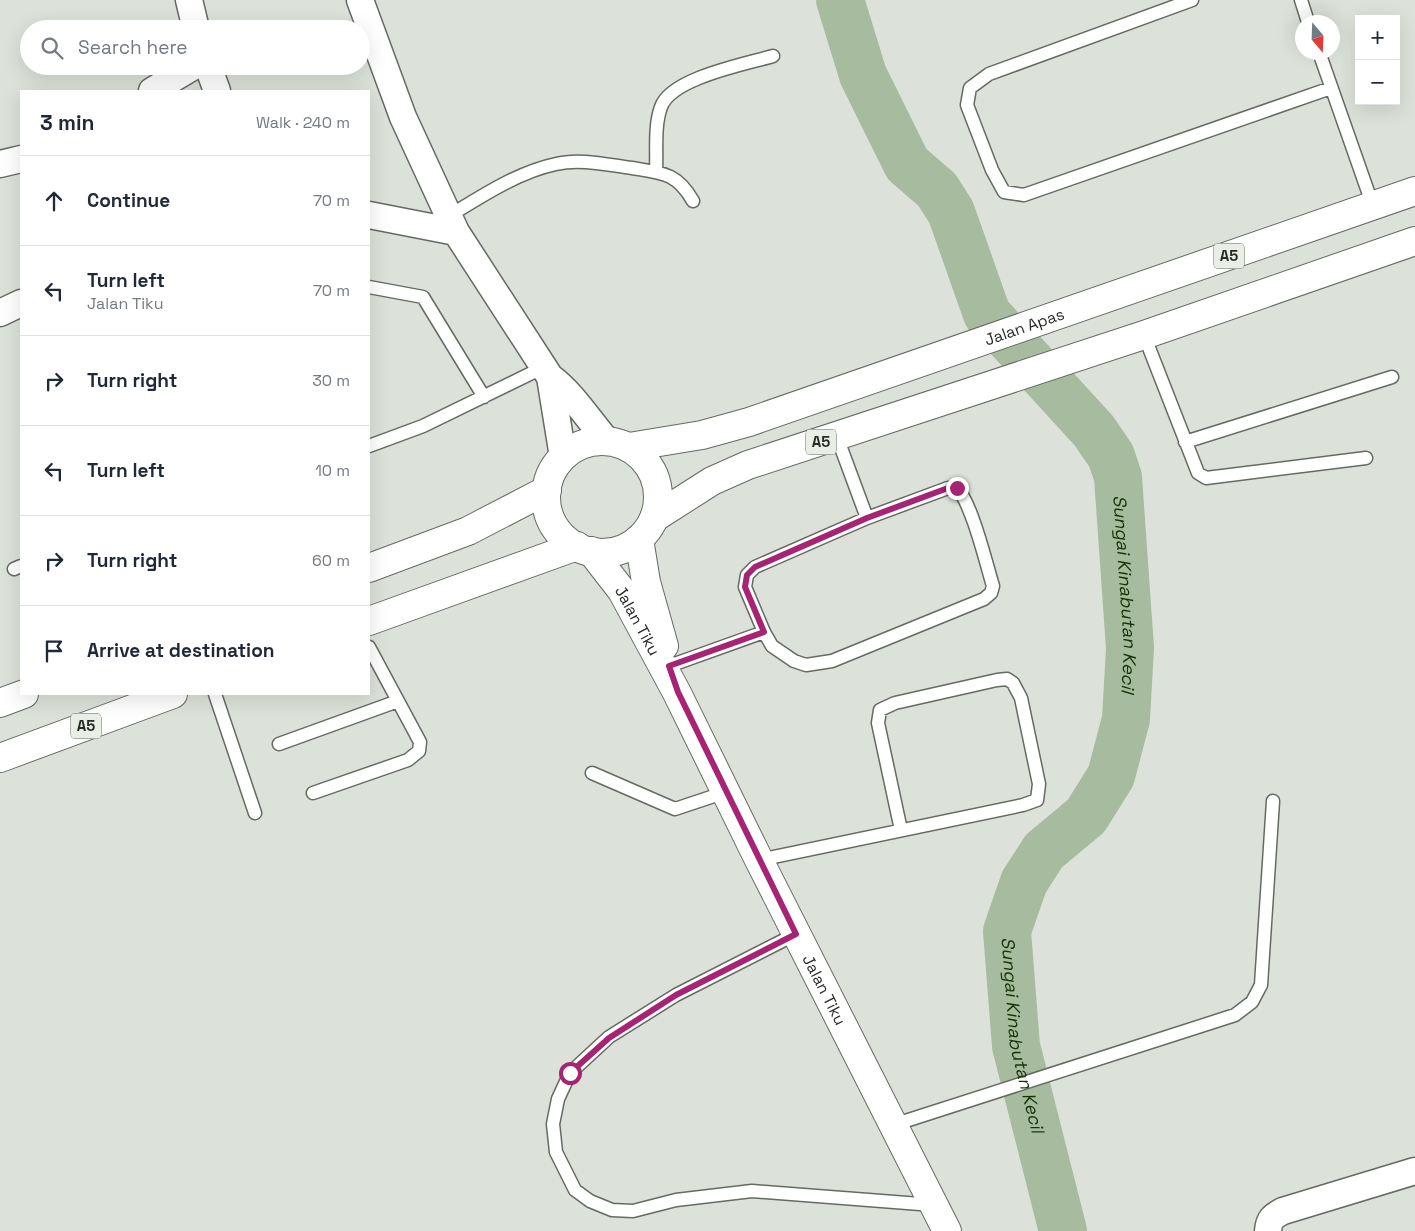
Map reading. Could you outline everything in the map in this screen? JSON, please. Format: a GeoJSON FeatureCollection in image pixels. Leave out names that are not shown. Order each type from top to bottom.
{"type":"FeatureCollection","features":[{"type":"Feature","properties":{"kind":"main road","name":"Jalan Apas"},"geometry":{"type":"LineString","coordinates":[[618,444],[683,439],[749,422],[1415,191]]}},
{"type":"Feature","properties":{"kind":"main road","name":"A5"},"geometry":{"type":"LineString","coordinates":[[618,444],[591,442],[576,447],[563,457],[555,467],[547,490],[547,507],[553,523],[563,537],[584,549],[608,552],[625,548],[647,529],[712,481],[748,465],[1144,335],[1415,240]]}},
{"type":"Feature","properties":{"kind":"main road"},"geometry":{"type":"LineString","coordinates":[[618,444],[642,457],[652,470],[657,486],[658,502],[647,529]]}},
{"type":"Feature","properties":{"kind":"main road"},"geometry":{"type":"LineString","coordinates":[[370,568],[468,531],[547,490]]}},
{"type":"Feature","properties":{"kind":"main road","name":"Jalan Tiku"},"geometry":{"type":"LineString","coordinates":[[647,529],[646,582],[678,692]]}},
{"type":"Feature","properties":{"kind":"main road","name":"A5"},"geometry":{"type":"LineString","coordinates":[[370,621],[584,549]]}},
{"type":"Feature","properties":{"kind":"main road","name":"Jalan Tiku"},"geometry":{"type":"LineString","coordinates":[[584,549],[622,591],[678,692],[758,860],[947,1231]]}},
{"type":"Feature","properties":{"kind":"main road"},"geometry":{"type":"LineString","coordinates":[[0,703],[21,695]]}},
{"type":"Feature","properties":{"kind":"main road","name":"A5"},"geometry":{"type":"LineString","coordinates":[[0,758],[170,695]]}},
{"type":"Feature","properties":{"kind":"street"},"geometry":{"type":"LineString","coordinates":[[190,0],[194,20]]}},
{"type":"Feature","properties":{"kind":"street"},"geometry":{"type":"LineString","coordinates":[[360,0],[367,20]]}},
{"type":"Feature","properties":{"kind":"street"},"geometry":{"type":"LineString","coordinates":[[370,27],[403,117],[452,224],[547,372],[567,390],[584,414],[618,444]]}},
{"type":"Feature","properties":{"kind":"street"},"geometry":{"type":"LineString","coordinates":[[154,90],[179,75]]}},
{"type":"Feature","properties":{"kind":"street"},"geometry":{"type":"LineString","coordinates":[[212,75],[218,90]]}},
{"type":"Feature","properties":{"kind":"street"},"geometry":{"type":"LineString","coordinates":[[0,164],[20,159]]}},
{"type":"Feature","properties":{"kind":"street"},"geometry":{"type":"LineString","coordinates":[[370,214],[452,224]]}},
{"type":"Feature","properties":{"kind":"street"},"geometry":{"type":"LineString","coordinates":[[0,313],[20,303]]}},
{"type":"Feature","properties":{"kind":"street"},"geometry":{"type":"LineString","coordinates":[[547,372],[563,457]]}},
{"type":"Feature","properties":{"kind":"street"},"geometry":{"type":"LineString","coordinates":[[1268,1231],[1268,1223],[1273,1216],[1283,1211],[1415,1171]]}},
{"type":"Feature","properties":{"kind":"lane"},"geometry":{"type":"LineString","coordinates":[[1192,0],[988,74],[970,88],[967,105],[992,170],[1004,192],[1024,195],[1331,88]]}},
{"type":"Feature","properties":{"kind":"lane"},"geometry":{"type":"LineString","coordinates":[[1301,0],[1306,15]]}},
{"type":"Feature","properties":{"kind":"lane"},"geometry":{"type":"LineString","coordinates":[[656,172],[658,120],[661,105],[669,94],[684,83],[773,56]]}},
{"type":"Feature","properties":{"kind":"lane"},"geometry":{"type":"LineString","coordinates":[[1322,60],[1373,206]]}},
{"type":"Feature","properties":{"kind":"lane"},"geometry":{"type":"LineString","coordinates":[[452,224],[485,194],[532,172],[557,163],[586,162],[656,172],[674,177],[684,186],[693,201]]}},
{"type":"Feature","properties":{"kind":"lane"},"geometry":{"type":"LineString","coordinates":[[370,287],[422,296],[484,397]]}},
{"type":"Feature","properties":{"kind":"lane"},"geometry":{"type":"LineString","coordinates":[[1144,335],[1198,473],[1206,478],[1366,458]]}},
{"type":"Feature","properties":{"kind":"lane"},"geometry":{"type":"LineString","coordinates":[[370,446],[423,426],[484,397],[547,372]]}},
{"type":"Feature","properties":{"kind":"lane"},"geometry":{"type":"LineString","coordinates":[[1185,442],[1392,377]]}},
{"type":"Feature","properties":{"kind":"lane"},"geometry":{"type":"LineString","coordinates":[[837,437],[867,518]]}},
{"type":"Feature","properties":{"kind":"lane"},"geometry":{"type":"LineString","coordinates":[[948,488],[957,488],[962,493],[968,506],[993,586],[991,593],[984,599],[832,661],[818,664],[806,665],[794,661],[772,646],[764,632],[745,587],[747,575],[766,560],[867,518],[948,488]]}},
{"type":"Feature","properties":{"kind":"lane"},"geometry":{"type":"LineString","coordinates":[[669,666],[764,632]]}},
{"type":"Feature","properties":{"kind":"lane"},"geometry":{"type":"LineString","coordinates":[[313,793],[408,760],[419,751],[420,742],[370,649]]}},
{"type":"Feature","properties":{"kind":"lane"},"geometry":{"type":"LineString","coordinates":[[758,860],[1023,805],[1037,800],[1039,784],[1021,698],[1013,682],[1007,678],[997,680],[895,702],[880,710],[878,723],[901,830]]}},
{"type":"Feature","properties":{"kind":"lane"},"geometry":{"type":"LineString","coordinates":[[215,695],[254,813]]}},
{"type":"Feature","properties":{"kind":"lane"},"geometry":{"type":"LineString","coordinates":[[279,744],[398,701]]}},
{"type":"Feature","properties":{"kind":"lane"},"geometry":{"type":"LineString","coordinates":[[592,773],[675,809],[726,792]]}},
{"type":"Feature","properties":{"kind":"lane"},"geometry":{"type":"LineString","coordinates":[[893,1125],[1235,1015],[1252,1002],[1261,985],[1273,801]]}},
{"type":"Feature","properties":{"kind":"lane"},"geometry":{"type":"LineString","coordinates":[[796,934],[676,995],[609,1038],[570,1073],[558,1099],[553,1124],[556,1152],[575,1190],[590,1201],[612,1210],[633,1211],[676,1200],[752,1191],[933,1205]]}},
{"type":"Feature","properties":{"kind":"waterway","name":"Sungai Kinabutan Kecil"},"geometry":{"type":"LineString","coordinates":[[840,0],[863,75],[907,164],[937,190],[951,212],[987,314],[1094,431],[1111,456],[1118,477],[1130,648],[1126,719],[1111,776],[1086,816],[1044,851],[1024,882],[1007,931],[1016,1046],[1063,1231]]}},
{"type":"Feature","properties":{"kind":"route"},"geometry":{"type":"LineString","coordinates":[[570,1073],[609,1038],[676,995],[796,934],[758,860],[678,692],[669,666],[764,632],[745,587],[747,575],[766,560],[867,518],[948,488],[957,488]]}}]}
